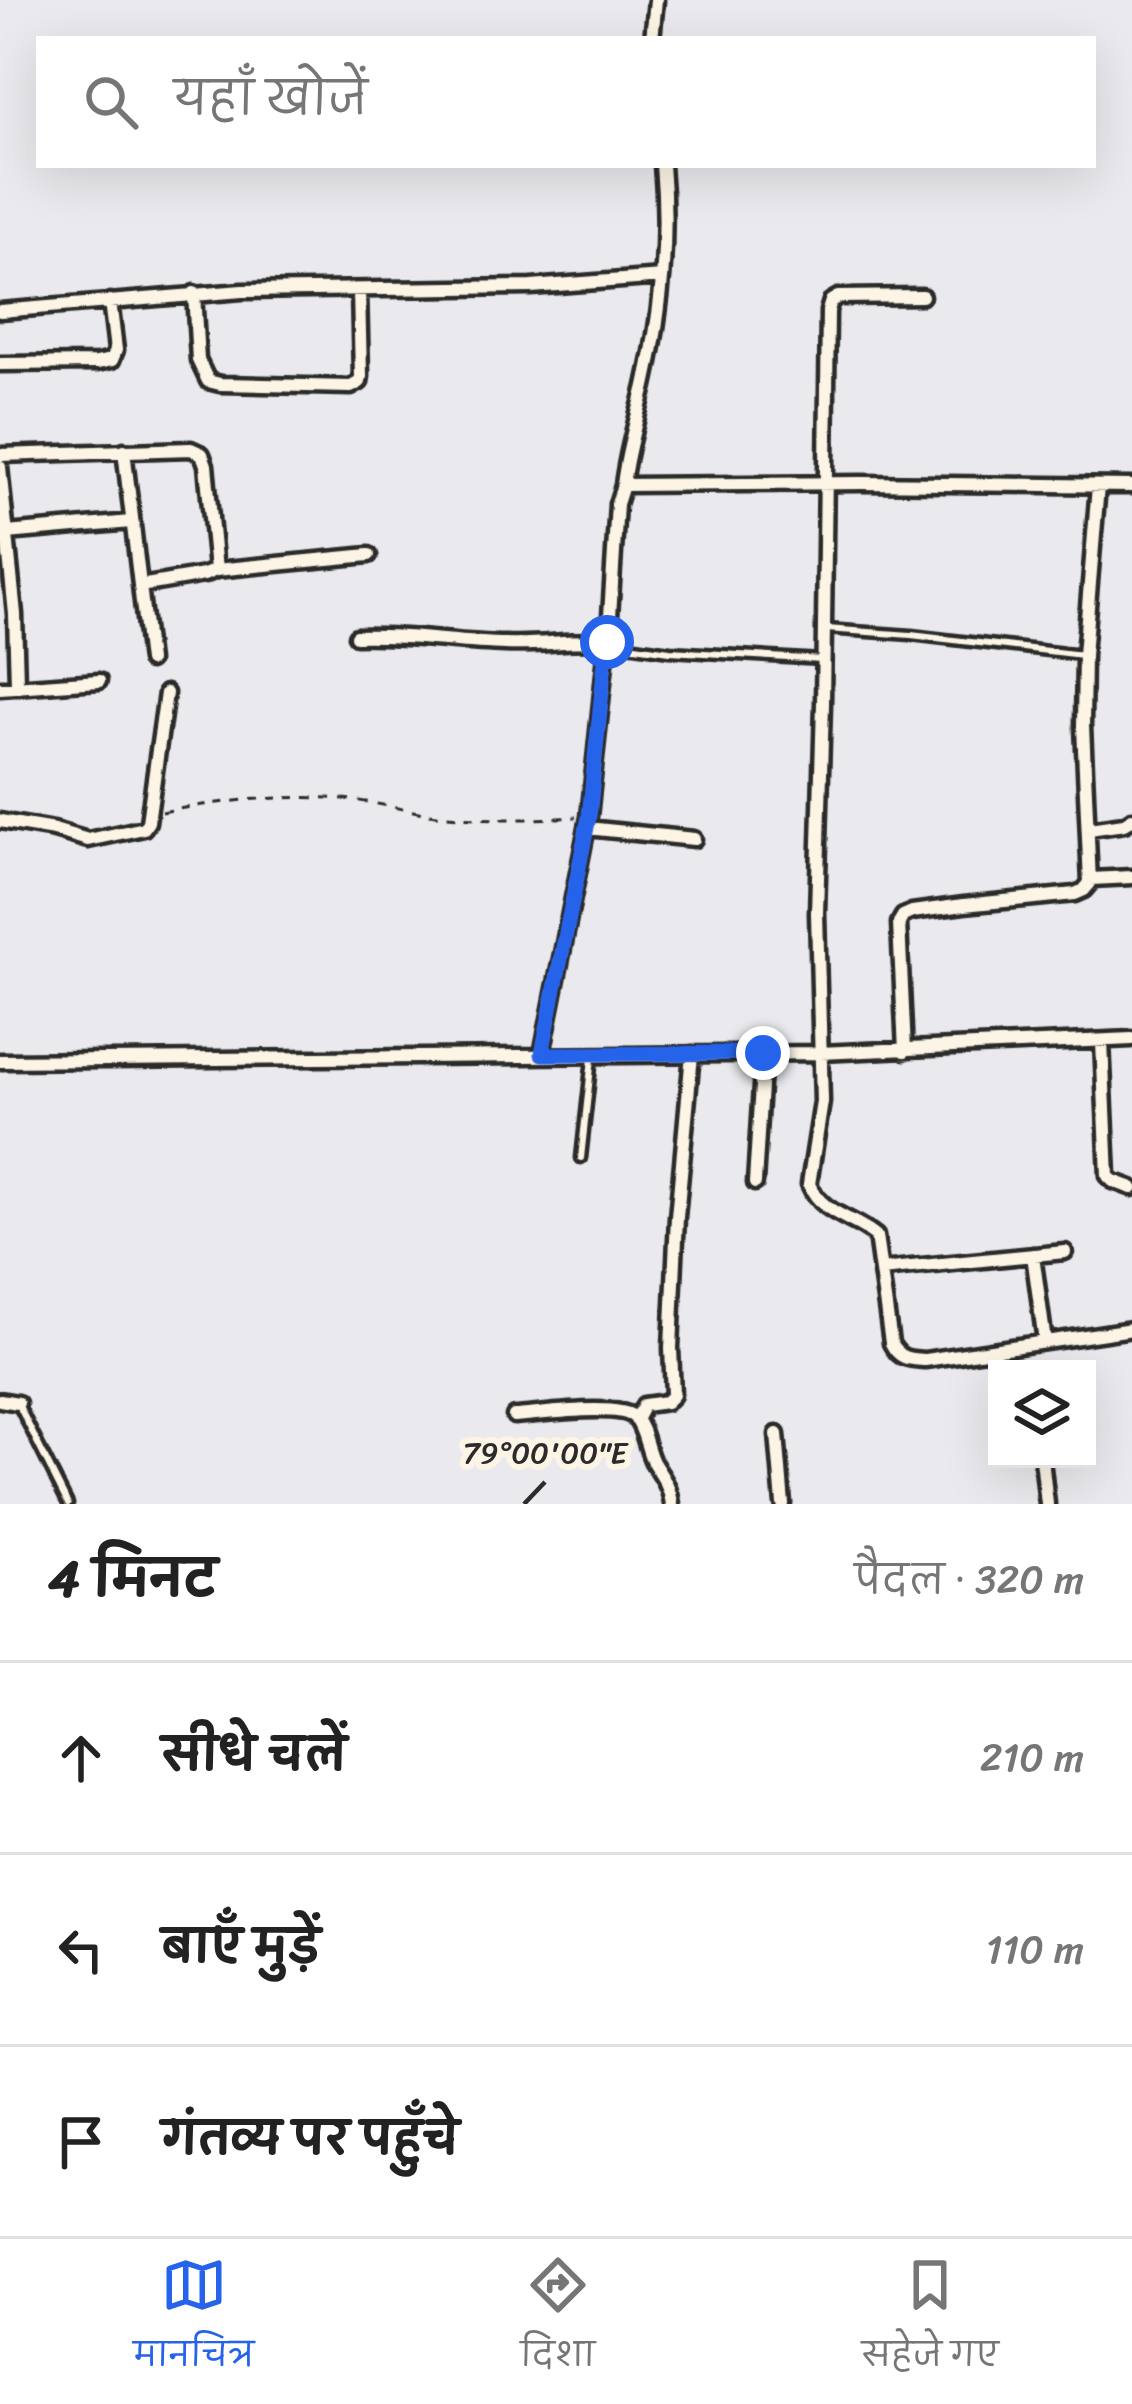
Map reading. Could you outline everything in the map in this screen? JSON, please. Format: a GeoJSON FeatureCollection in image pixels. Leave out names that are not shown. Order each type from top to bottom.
{"type":"FeatureCollection","features":[{"type":"Feature","properties":{"kind":"street"},"geometry":{"type":"LineString","coordinates":[[652,36],[656,0]]}},
{"type":"Feature","properties":{"kind":"street"},"geometry":{"type":"LineString","coordinates":[[542,1054],[588,823],[617,504],[645,384],[662,277],[662,168]]}},
{"type":"Feature","properties":{"kind":"street"},"geometry":{"type":"LineString","coordinates":[[0,311],[194,293],[531,287],[662,277]]}},
{"type":"Feature","properties":{"kind":"street"},"geometry":{"type":"LineString","coordinates":[[194,293],[198,360],[208,381],[351,387],[361,376],[358,290]]}},
{"type":"Feature","properties":{"kind":"street"},"geometry":{"type":"LineString","coordinates":[[922,296],[838,297],[829,304],[817,914],[822,1102],[809,1184],[814,1196],[830,1210],[876,1236],[891,1343],[906,1359],[1132,1329]]}},
{"type":"Feature","properties":{"kind":"street"},"geometry":{"type":"LineString","coordinates":[[0,364],[112,360],[116,350],[110,301]]}},
{"type":"Feature","properties":{"kind":"street"},"geometry":{"type":"LineString","coordinates":[[0,455],[191,449],[202,454],[217,569]]}},
{"type":"Feature","properties":{"kind":"street"},"geometry":{"type":"LineString","coordinates":[[124,450],[149,661]]}},
{"type":"Feature","properties":{"kind":"street"},"geometry":{"type":"LineString","coordinates":[[0,467],[15,614],[16,684],[20,687]]}},
{"type":"Feature","properties":{"kind":"street"},"geometry":{"type":"LineString","coordinates":[[622,485],[1132,485]]}},
{"type":"Feature","properties":{"kind":"street"},"geometry":{"type":"LineString","coordinates":[[905,1051],[899,923],[903,916],[1080,893],[1091,879],[1084,655],[1098,486]]}},
{"type":"Feature","properties":{"kind":"street"},"geometry":{"type":"LineString","coordinates":[[7,533],[131,522]]}},
{"type":"Feature","properties":{"kind":"street"},"geometry":{"type":"LineString","coordinates":[[140,586],[217,569],[369,555]]}},
{"type":"Feature","properties":{"kind":"street"},"geometry":{"type":"LineString","coordinates":[[356,636],[397,634],[508,645],[607,642]]}},
{"type":"Feature","properties":{"kind":"street"},"geometry":{"type":"LineString","coordinates":[[0,688],[99,681]]}},
{"type":"Feature","properties":{"kind":"street"},"geometry":{"type":"LineString","coordinates":[[0,821],[88,840],[142,830],[149,815],[166,693]]}},
{"type":"Feature","properties":{"kind":"street"},"geometry":{"type":"LineString","coordinates":[[1088,829],[1132,819]]}},
{"type":"Feature","properties":{"kind":"street"},"geometry":{"type":"LineString","coordinates":[[588,823],[694,839]]}},
{"type":"Feature","properties":{"kind":"street"},"geometry":{"type":"LineString","coordinates":[[1091,879],[1132,877]]}},
{"type":"Feature","properties":{"kind":"street"},"geometry":{"type":"LineString","coordinates":[[0,1061],[820,1053],[1132,1040]]}},
{"type":"Feature","properties":{"kind":"street"},"geometry":{"type":"LineString","coordinates":[[1102,1042],[1108,1177],[1132,1188]]}},
{"type":"Feature","properties":{"kind":"street"},"geometry":{"type":"LineString","coordinates":[[755,1183],[763,1053]]}},
{"type":"Feature","properties":{"kind":"street"},"geometry":{"type":"LineString","coordinates":[[636,1420],[644,1405],[666,1402],[673,1395],[676,1217],[692,1054]]}},
{"type":"Feature","properties":{"kind":"street"},"geometry":{"type":"LineString","coordinates":[[881,1270],[1065,1252]]}},
{"type":"Feature","properties":{"kind":"street"},"geometry":{"type":"LineString","coordinates":[[1033,1255],[1045,1342]]}},
{"type":"Feature","properties":{"kind":"street"},"geometry":{"type":"LineString","coordinates":[[0,1400],[18,1403]]}},
{"type":"Feature","properties":{"kind":"street"},"geometry":{"type":"LineString","coordinates":[[514,1416],[627,1412],[636,1420],[669,1486],[672,1504]]}},
{"type":"Feature","properties":{"kind":"street"},"geometry":{"type":"LineString","coordinates":[[777,1434],[783,1504]]}},
{"type":"Feature","properties":{"kind":"street"},"geometry":{"type":"LineString","coordinates":[[1043,1468],[1047,1504]]}},
{"type":"Feature","properties":{"kind":"lane"},"geometry":{"type":"LineString","coordinates":[[823,628],[1084,655]]}},
{"type":"Feature","properties":{"kind":"lane"},"geometry":{"type":"LineString","coordinates":[[607,642],[670,651],[822,660]]}},
{"type":"Feature","properties":{"kind":"lane"},"geometry":{"type":"LineString","coordinates":[[581,1158],[592,1054]]}},
{"type":"Feature","properties":{"kind":"lane"},"geometry":{"type":"LineString","coordinates":[[18,1403],[68,1504]]}},
{"type":"Feature","properties":{"kind":"path"},"geometry":{"type":"LineString","coordinates":[[149,815],[242,799],[329,798],[482,818],[588,823]]}},
{"type":"Feature","properties":{"kind":"route"},"geometry":{"type":"LineString","coordinates":[[607,642],[589,817],[542,1054],[763,1053]]}}]}
